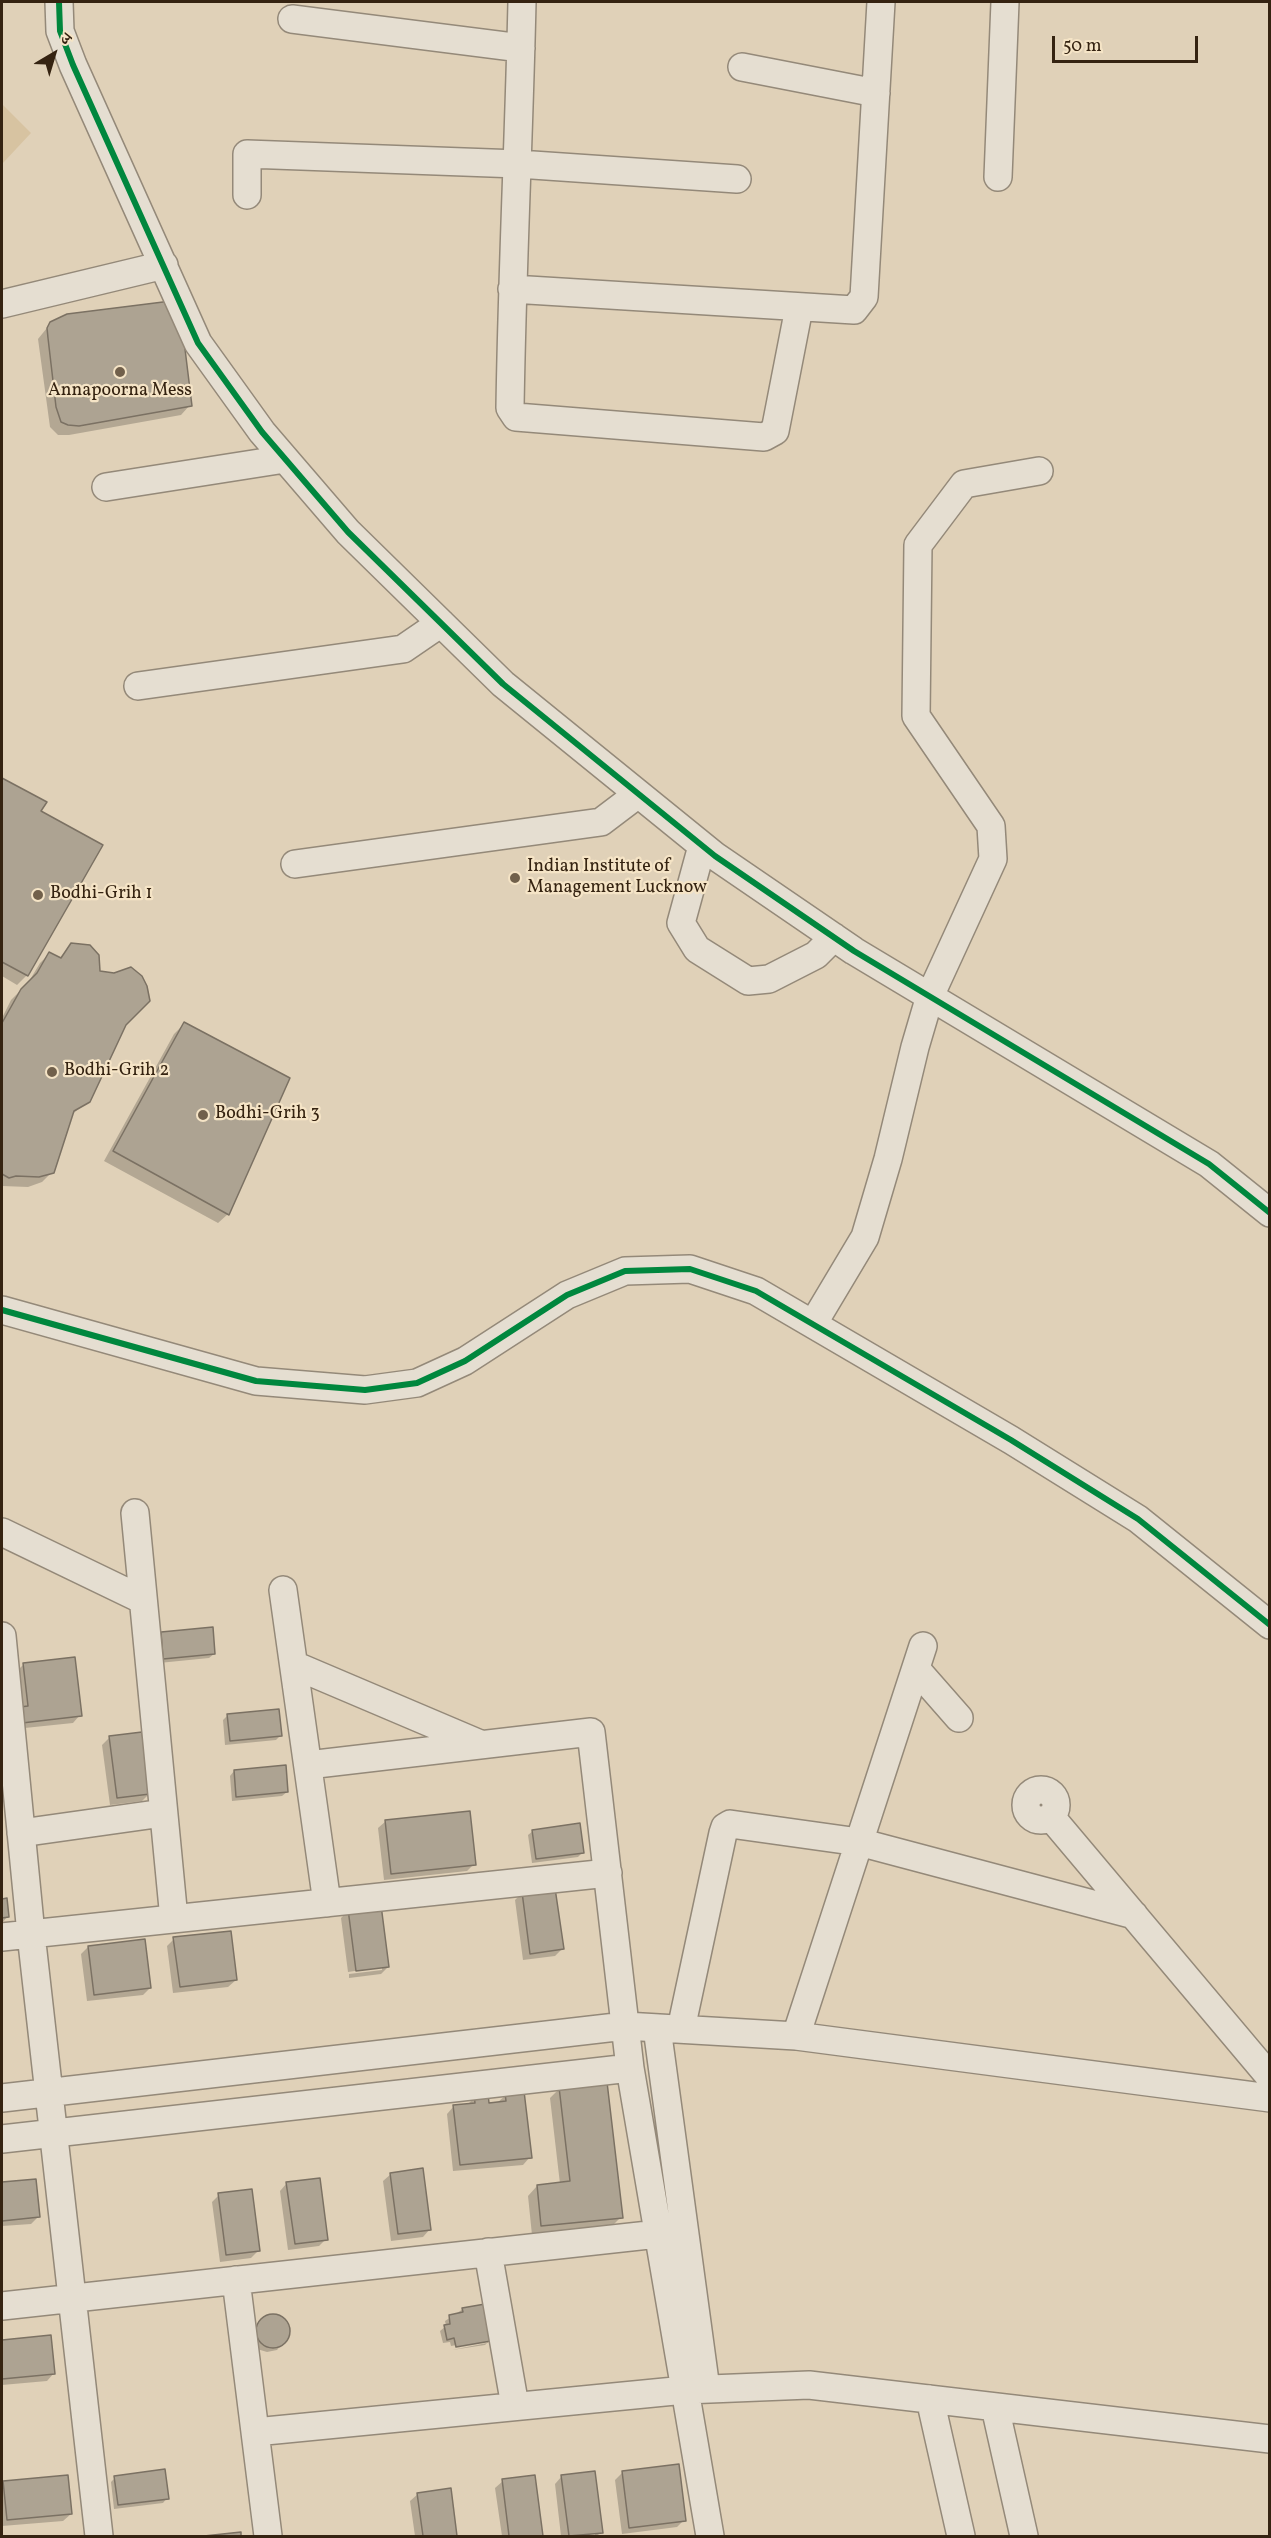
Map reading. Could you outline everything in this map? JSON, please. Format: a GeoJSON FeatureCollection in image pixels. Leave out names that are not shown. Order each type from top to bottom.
{"type":"FeatureCollection","features":[{"type":"Feature","properties":{"kind":"street"},"geometry":{"type":"LineString","coordinates":[[59,2],[60,31],[70,57],[198,343],[262,432],[348,532],[503,684],[702,846],[834,937],[1209,1164],[1269,1213]]}},
{"type":"Feature","properties":{"kind":"street"},"geometry":{"type":"LineString","coordinates":[[522,2],[510,408],[516,417],[764,438],[775,431],[799,308]]}},
{"type":"Feature","properties":{"kind":"street"},"geometry":{"type":"LineString","coordinates":[[512,289],[854,310],[864,297],[881,2]]}},
{"type":"Feature","properties":{"kind":"street"},"geometry":{"type":"LineString","coordinates":[[998,177],[1005,2]]}},
{"type":"Feature","properties":{"kind":"street"},"geometry":{"type":"LineString","coordinates":[[292,19],[521,48]]}},
{"type":"Feature","properties":{"kind":"street"},"geometry":{"type":"LineString","coordinates":[[742,67],[876,93]]}},
{"type":"Feature","properties":{"kind":"street"},"geometry":{"type":"LineString","coordinates":[[247,195],[247,154],[518,165],[737,179]]}},
{"type":"Feature","properties":{"kind":"street"},"geometry":{"type":"LineString","coordinates":[[2,304],[164,265]]}},
{"type":"Feature","properties":{"kind":"street"},"geometry":{"type":"LineString","coordinates":[[106,487],[285,459]]}},
{"type":"Feature","properties":{"kind":"street"},"geometry":{"type":"LineString","coordinates":[[813,1324],[865,1236],[888,1159],[915,1047],[930,996],[993,860],[991,826],[916,716],[918,545],[964,484],[1040,471]]}},
{"type":"Feature","properties":{"kind":"street"},"geometry":{"type":"LineString","coordinates":[[138,686],[404,649],[441,623]]}},
{"type":"Feature","properties":{"kind":"street"},"geometry":{"type":"LineString","coordinates":[[295,864],[601,822],[638,794]]}},
{"type":"Feature","properties":{"kind":"street"},"geometry":{"type":"LineString","coordinates":[[702,846],[681,923],[697,949],[748,981],[769,979],[816,955],[834,937]]}},
{"type":"Feature","properties":{"kind":"street"},"geometry":{"type":"LineString","coordinates":[[2,1310],[256,1381],[365,1390],[417,1383],[465,1361],[567,1296],[625,1271],[690,1269],[756,1291],[1011,1440],[1138,1519],[1269,1625]]}},
{"type":"Feature","properties":{"kind":"street"},"geometry":{"type":"LineString","coordinates":[[135,1513],[174,1919]]}},
{"type":"Feature","properties":{"kind":"street"},"geometry":{"type":"LineString","coordinates":[[2,1532],[143,1600]]}},
{"type":"Feature","properties":{"kind":"street"},"geometry":{"type":"LineString","coordinates":[[283,1590],[327,1903]]}},
{"type":"Feature","properties":{"kind":"street"},"geometry":{"type":"LineString","coordinates":[[2,1636],[31,1934],[99,2536]]}},
{"type":"Feature","properties":{"kind":"street"},"geometry":{"type":"LineString","coordinates":[[796,2036],[920,1657],[959,1718]]}},
{"type":"Feature","properties":{"kind":"street"},"geometry":{"type":"LineString","coordinates":[[294,1665],[482,1745]]}},
{"type":"Feature","properties":{"kind":"street"},"geometry":{"type":"LineString","coordinates":[[308,1765],[591,1732],[630,2068],[658,2234],[695,2389]]}},
{"type":"Feature","properties":{"kind":"street"},"geometry":{"type":"LineString","coordinates":[[21,1833],[163,1813]]}},
{"type":"Feature","properties":{"kind":"street"},"geometry":{"type":"LineString","coordinates":[[1051,1817],[1269,2077]]}},
{"type":"Feature","properties":{"kind":"street"},"geometry":{"type":"LineString","coordinates":[[710,2536],[695,2389],[669,2029],[724,1827],[730,1824],[859,1842],[1134,1915]]}},
{"type":"Feature","properties":{"kind":"street"},"geometry":{"type":"LineString","coordinates":[[2,1937],[608,1873]]}},
{"type":"Feature","properties":{"kind":"street"},"geometry":{"type":"LineString","coordinates":[[2,2098],[625,2026],[796,2036],[1269,2098]]}},
{"type":"Feature","properties":{"kind":"street"},"geometry":{"type":"LineString","coordinates":[[2,2139],[630,2068]]}},
{"type":"Feature","properties":{"kind":"street"},"geometry":{"type":"LineString","coordinates":[[2,2306],[658,2234]]}},
{"type":"Feature","properties":{"kind":"street"},"geometry":{"type":"LineString","coordinates":[[488,2252],[515,2406]]}},
{"type":"Feature","properties":{"kind":"street"},"geometry":{"type":"LineString","coordinates":[[236,2280],[268,2536]]}},
{"type":"Feature","properties":{"kind":"street"},"geometry":{"type":"LineString","coordinates":[[255,2432],[695,2389],[808,2385],[1269,2439]]}},
{"type":"Feature","properties":{"kind":"street"},"geometry":{"type":"LineString","coordinates":[[930,2399],[961,2536]]}},
{"type":"Feature","properties":{"kind":"street"},"geometry":{"type":"LineString","coordinates":[[994,2407],[1024,2536]]}},
{"type":"Feature","properties":{"kind":"shaded area"},"geometry":{"type":"Polygon","coordinates":[[[2,104],[31,133],[2,164],[2,104]]]}},
{"type":"Feature","properties":{"kind":"building","name":"Annapoorna Mess"},"geometry":{"type":"Polygon","coordinates":[[[179,300],[192,406],[79,426],[61,422],[56,407],[48,338],[47,328],[50,322],[67,314],[179,300]]]}},
{"type":"Feature","properties":{"kind":"building","name":"Bodhi-Grih 1"},"geometry":{"type":"Polygon","coordinates":[[[2,778],[47,802],[41,811],[103,845],[28,976],[2,962],[2,778]]]}},
{"type":"Feature","properties":{"kind":"building","name":"Bodhi-Grih 2"},"geometry":{"type":"Polygon","coordinates":[[[71,943],[90,945],[99,955],[100,971],[114,973],[131,967],[142,976],[150,1001],[126,1025],[90,1102],[74,1111],[54,1173],[39,1177],[9,1178],[2,1174],[2,1023],[21,989],[37,973],[49,952],[61,958],[71,943]]]}},
{"type":"Feature","properties":{"kind":"building","name":"Bodhi-Grih 3"},"geometry":{"type":"Polygon","coordinates":[[[184,1022],[290,1078],[229,1215],[113,1151],[184,1022]]]}},
{"type":"Feature","properties":{"kind":"building"},"geometry":{"type":"Polygon","coordinates":[[[213,1627],[215,1654],[163,1659],[161,1632],[213,1627]]]}},
{"type":"Feature","properties":{"kind":"building"},"geometry":{"type":"Polygon","coordinates":[[[75,1657],[82,1716],[22,1723],[20,1707],[28,1706],[23,1663],[75,1657]]]}},
{"type":"Feature","properties":{"kind":"building"},"geometry":{"type":"Polygon","coordinates":[[[279,1709],[282,1736],[230,1741],[227,1714],[279,1709]]]}},
{"type":"Feature","properties":{"kind":"building"},"geometry":{"type":"Polygon","coordinates":[[[142,1732],[150,1794],[117,1798],[109,1736],[142,1732]]]}},
{"type":"Feature","properties":{"kind":"building"},"geometry":{"type":"Polygon","coordinates":[[[286,1765],[288,1792],[236,1797],[234,1770],[286,1765]]]}},
{"type":"Feature","properties":{"kind":"building"},"geometry":{"type":"Polygon","coordinates":[[[470,1811],[476,1865],[391,1874],[385,1820],[470,1811]]]}},
{"type":"Feature","properties":{"kind":"building"},"geometry":{"type":"Polygon","coordinates":[[[580,1823],[584,1853],[536,1859],[532,1830],[580,1823]]]}},
{"type":"Feature","properties":{"kind":"building"},"geometry":{"type":"Polygon","coordinates":[[[555,1888],[564,1949],[530,1954],[522,1892],[555,1888]]]}},
{"type":"Feature","properties":{"kind":"building"},"geometry":{"type":"Polygon","coordinates":[[[7,1898],[9,1917],[2,1918],[2,1899],[7,1898]]]}},
{"type":"Feature","properties":{"kind":"building"},"geometry":{"type":"Polygon","coordinates":[[[381,1905],[389,1967],[356,1971],[348,1909],[381,1905]]]}},
{"type":"Feature","properties":{"kind":"building"},"geometry":{"type":"Polygon","coordinates":[[[231,1931],[237,1980],[180,1987],[173,1937],[231,1931]]]}},
{"type":"Feature","properties":{"kind":"building"},"geometry":{"type":"Polygon","coordinates":[[[145,1939],[151,1988],[94,1995],[88,1946],[145,1939]]]}},
{"type":"Feature","properties":{"kind":"building"},"geometry":{"type":"Polygon","coordinates":[[[607,2082],[623,2218],[541,2226],[537,2185],[570,2181],[559,2087],[607,2082]]]}},
{"type":"Feature","properties":{"kind":"building"},"geometry":{"type":"Polygon","coordinates":[[[524,2091],[532,2158],[460,2165],[453,2105],[475,2103],[474,2095],[488,2094],[489,2103],[506,2101],[505,2093],[524,2091]]]}},
{"type":"Feature","properties":{"kind":"building"},"geometry":{"type":"Polygon","coordinates":[[[423,2168],[431,2230],[398,2234],[390,2173],[423,2168]]]}},
{"type":"Feature","properties":{"kind":"building"},"geometry":{"type":"Polygon","coordinates":[[[320,2178],[328,2240],[295,2244],[286,2182],[320,2178]]]}},
{"type":"Feature","properties":{"kind":"building"},"geometry":{"type":"Polygon","coordinates":[[[36,2179],[40,2217],[2,2221],[2,2182],[36,2179]]]}},
{"type":"Feature","properties":{"kind":"building"},"geometry":{"type":"Polygon","coordinates":[[[252,2189],[260,2251],[226,2255],[218,2193],[252,2189]]]}},
{"type":"Feature","properties":{"kind":"building"},"geometry":{"type":"Polygon","coordinates":[[[485,2304],[491,2341],[456,2347],[454,2338],[447,2340],[444,2325],[450,2324],[449,2315],[463,2312],[462,2308],[485,2304]]]}},
{"type":"Feature","properties":{"kind":"building"},"geometry":{"type":"Polygon","coordinates":[[[273,2314],[285,2319],[290,2331],[285,2343],[273,2348],[261,2343],[256,2331],[261,2319],[273,2314]]]}},
{"type":"Feature","properties":{"kind":"building"},"geometry":{"type":"Polygon","coordinates":[[[51,2335],[55,2374],[2,2379],[2,2340],[51,2335]]]}},
{"type":"Feature","properties":{"kind":"building"},"geometry":{"type":"Polygon","coordinates":[[[679,2464],[686,2521],[629,2528],[622,2471],[679,2464]]]}},
{"type":"Feature","properties":{"kind":"building"},"geometry":{"type":"Polygon","coordinates":[[[165,2469],[169,2499],[118,2505],[114,2476],[165,2469]]]}},
{"type":"Feature","properties":{"kind":"building"},"geometry":{"type":"Polygon","coordinates":[[[595,2471],[603,2533],[569,2536],[561,2475],[595,2471]]]}},
{"type":"Feature","properties":{"kind":"building"},"geometry":{"type":"Polygon","coordinates":[[[68,2475],[72,2514],[7,2520],[3,2481],[68,2475]]]}},
{"type":"Feature","properties":{"kind":"building"},"geometry":{"type":"Polygon","coordinates":[[[535,2475],[543,2536],[509,2536],[502,2479],[535,2475]]]}},
{"type":"Feature","properties":{"kind":"building"},"geometry":{"type":"Polygon","coordinates":[[[451,2488],[457,2536],[423,2536],[417,2493],[451,2488]]]}},
{"type":"Feature","properties":{"kind":"building"},"geometry":{"type":"Polygon","coordinates":[[[241,2532],[241,2536],[204,2536],[241,2532]]]}},
{"type":"Feature","properties":{"kind":"cycle path"},"geometry":{"type":"LineString","coordinates":[[59,2],[60,31],[73,65],[198,343],[262,432],[348,532],[503,684],[715,856],[854,951],[1209,1164],[1270,1213]]}},
{"type":"Feature","properties":{"kind":"cycle path"},"geometry":{"type":"LineString","coordinates":[[2,1310],[256,1381],[365,1390],[417,1383],[465,1361],[567,1295],[625,1271],[690,1269],[756,1291],[1011,1440],[1138,1519],[1270,1625]]}},
{"type":"Feature","properties":{"kind":"place","name":"Annapoorna Mess"},"geometry":{"type":"Point","coordinates":[120,372]}},
{"type":"Feature","properties":{"kind":"place","name":"Indian Institute of Management Lucknow"},"geometry":{"type":"Point","coordinates":[515,878]}},
{"type":"Feature","properties":{"kind":"place","name":"Bodhi-Grih 1"},"geometry":{"type":"Point","coordinates":[38,895]}},
{"type":"Feature","properties":{"kind":"place","name":"Bodhi-Grih 2"},"geometry":{"type":"Point","coordinates":[52,1072]}},
{"type":"Feature","properties":{"kind":"place","name":"Bodhi-Grih 3"},"geometry":{"type":"Point","coordinates":[203,1115]}}]}
